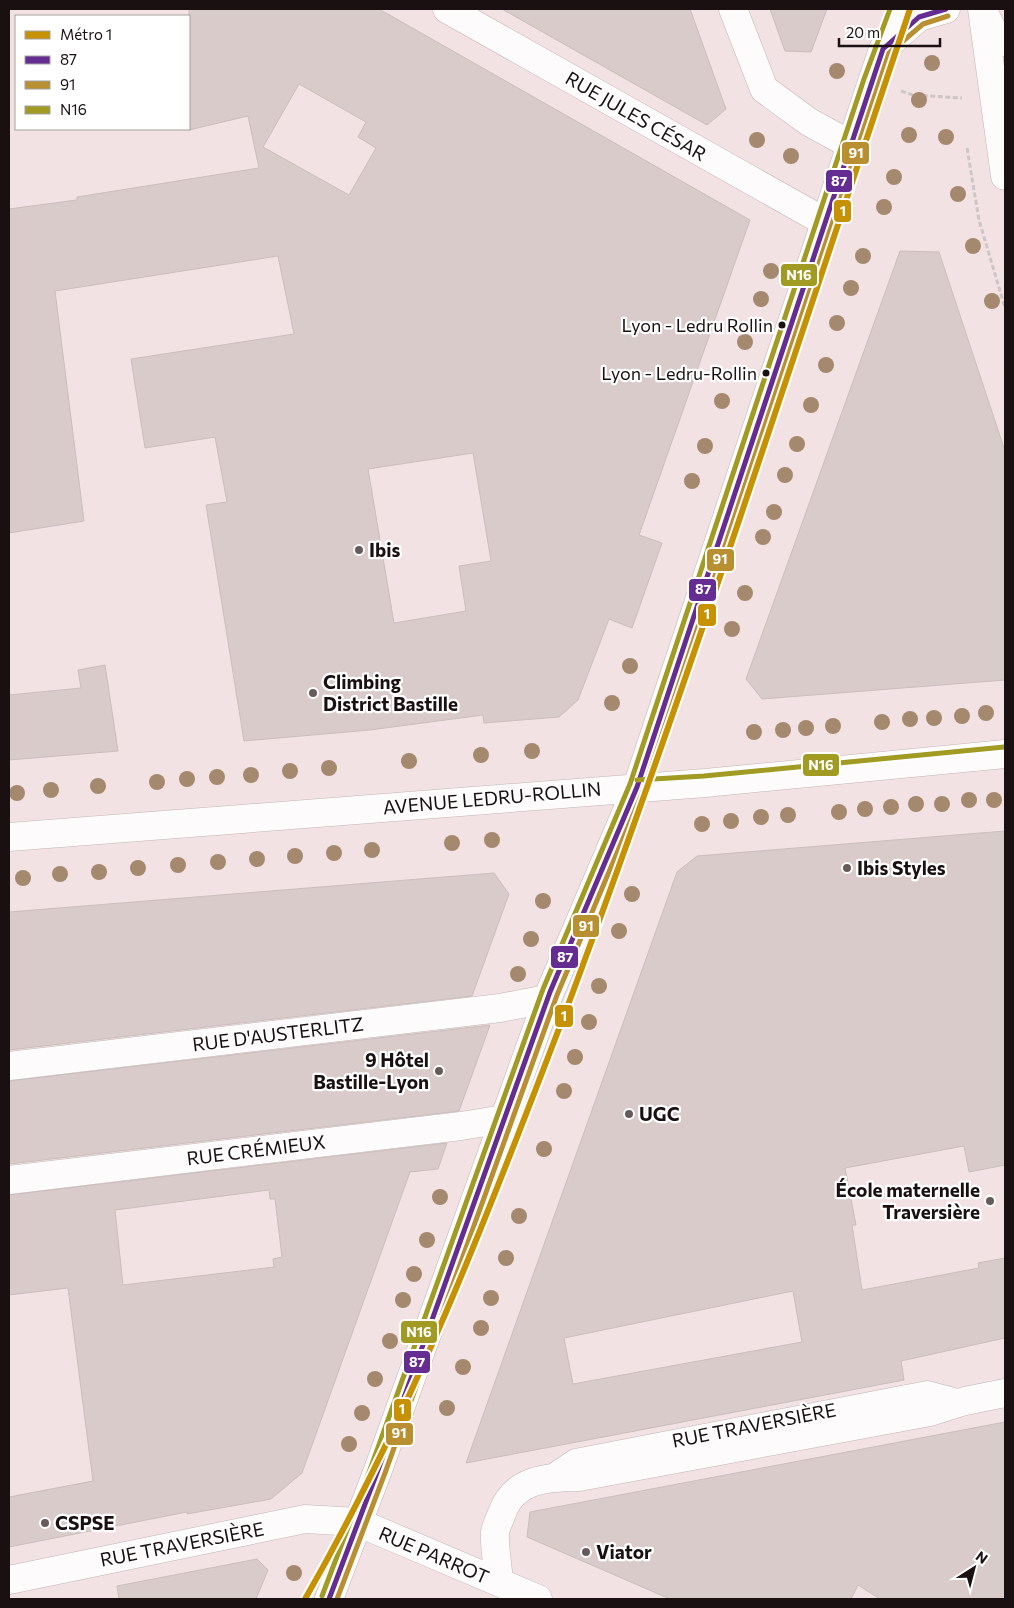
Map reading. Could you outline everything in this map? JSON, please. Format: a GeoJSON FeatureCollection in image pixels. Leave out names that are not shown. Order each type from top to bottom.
{"type":"FeatureCollection","features":[{"type":"Feature","properties":{"kind":"street","name":"RUE JULES CÉSAR"},"geometry":{"type":"LineString","coordinates":[[447,9],[825,222]]}},
{"type":"Feature","properties":{"kind":"street"},"geometry":{"type":"LineString","coordinates":[[733,9],[764,89],[809,122],[850,144]]}},
{"type":"Feature","properties":{"kind":"street"},"geometry":{"type":"LineString","coordinates":[[329,1599],[378,1470],[547,999],[637,786],[883,49],[919,17],[946,9]]}},
{"type":"Feature","properties":{"kind":"street"},"geometry":{"type":"LineString","coordinates":[[982,9],[998,75],[1005,176]]}},
{"type":"Feature","properties":{"kind":"street","name":"AVENUE LEDRU-ROLLIN"},"geometry":{"type":"LineString","coordinates":[[9,837],[637,786],[704,783],[1005,754]]}},
{"type":"Feature","properties":{"kind":"street","name":"RUE D'AUSTERLITZ"},"geometry":{"type":"LineString","coordinates":[[9,1066],[500,1008],[547,999]]}},
{"type":"Feature","properties":{"kind":"street","name":"RUE CRÉMIEUX"},"geometry":{"type":"LineString","coordinates":[[9,1180],[461,1126],[504,1119]]}},
{"type":"Feature","properties":{"kind":"street","name":"RUE TRAVERSIÈRE"},"geometry":{"type":"LineString","coordinates":[[499,1582],[495,1531],[505,1505],[514,1493],[527,1483],[548,1478],[579,1477],[930,1412],[965,1401],[1005,1393]]}},
{"type":"Feature","properties":{"kind":"street","name":"RUE TRAVERSIÈRE"},"geometry":{"type":"LineString","coordinates":[[9,1580],[305,1520],[357,1522]]}},
{"type":"Feature","properties":{"kind":"street","name":"RUE PARROT"},"geometry":{"type":"LineString","coordinates":[[357,1522],[538,1599]]}},
{"type":"Feature","properties":{"kind":"lane"},"geometry":{"type":"LineString","coordinates":[[883,49],[898,9]]}},
{"type":"Feature","properties":{"kind":"lane"},"geometry":{"type":"LineString","coordinates":[[986,9],[1005,46]]}},
{"type":"Feature","properties":{"kind":"path"},"geometry":{"type":"LineString","coordinates":[[913,95],[962,98]]}},
{"type":"Feature","properties":{"kind":"path"},"geometry":{"type":"LineString","coordinates":[[979,220],[1005,308]]}},
{"type":"Feature","properties":{"kind":"building"},"geometry":{"type":"Polygon","coordinates":[[[189,9],[379,9],[750,220],[639,535],[662,543],[632,628],[609,619],[578,700],[559,717],[484,723],[483,715],[370,730],[244,741],[206,505],[227,502],[215,437],[145,448],[131,359],[294,334],[278,256],[55,291],[84,521],[9,533],[9,209],[77,200],[77,197],[259,168],[248,116],[190,130],[189,9]],[[299,84],[263,147],[349,195],[376,148],[358,137],[366,122],[299,84]],[[473,453],[368,469],[394,623],[466,611],[459,566],[491,561],[473,453]]]}},
{"type":"Feature","properties":{"kind":"building"},"geometry":{"type":"Polygon","coordinates":[[[502,9],[690,9],[726,109],[707,125],[502,9]]]}},
{"type":"Feature","properties":{"kind":"building"},"geometry":{"type":"Polygon","coordinates":[[[770,9],[827,9],[811,52],[785,51],[770,9]]]}},
{"type":"Feature","properties":{"kind":"building"},"geometry":{"type":"Polygon","coordinates":[[[900,251],[939,252],[1005,451],[1005,680],[762,699],[746,679],[900,251]]]}},
{"type":"Feature","properties":{"kind":"building"},"geometry":{"type":"Polygon","coordinates":[[[105,665],[118,751],[9,760],[9,695],[81,688],[78,670],[105,665]]]}},
{"type":"Feature","properties":{"kind":"building"},"geometry":{"type":"Polygon","coordinates":[[[1005,831],[1005,1165],[969,1172],[964,1146],[845,1168],[856,1225],[852,1225],[862,1290],[979,1268],[978,1263],[1005,1258],[1005,1338],[901,1361],[904,1380],[466,1463],[677,872],[697,856],[1005,831]],[[793,1291],[564,1338],[573,1384],[802,1342],[793,1291]]]}},
{"type":"Feature","properties":{"kind":"building"},"geometry":{"type":"Polygon","coordinates":[[[494,873],[509,894],[472,996],[9,1050],[9,912],[494,873]]]}},
{"type":"Feature","properties":{"kind":"building"},"geometry":{"type":"Polygon","coordinates":[[[490,1025],[459,1111],[9,1164],[9,1081],[490,1025]]]}},
{"type":"Feature","properties":{"kind":"building"},"geometry":{"type":"Polygon","coordinates":[[[447,1143],[438,1169],[410,1172],[302,1473],[271,1499],[187,1514],[187,1512],[9,1547],[9,1497],[93,1481],[68,1288],[9,1295],[9,1195],[447,1143]],[[269,1190],[115,1210],[123,1285],[274,1267],[273,1259],[282,1257],[275,1199],[270,1199],[269,1190]]]}},
{"type":"Feature","properties":{"kind":"building"},"geometry":{"type":"Polygon","coordinates":[[[1005,1422],[1005,1599],[880,1599],[858,1585],[851,1599],[670,1599],[527,1537],[530,1512],[1005,1422]]]}},
{"type":"Feature","properties":{"kind":"building"},"geometry":{"type":"Polygon","coordinates":[[[257,1559],[268,1570],[256,1599],[119,1599],[117,1586],[257,1559]]]}},
{"type":"Feature","properties":{"kind":"metro line","name":"1"},"geometry":{"type":"LineString","coordinates":[[305,1599],[344,1528],[415,1382],[510,1157],[568,1005],[701,633],[910,9]]}},
{"type":"Feature","properties":{"kind":"transit line","name":"N16"},"geometry":{"type":"LineString","coordinates":[[322,1596],[371,1467],[543,989],[630,784],[864,79],[890,9]]}},
{"type":"Feature","properties":{"kind":"transit line","name":"87"},"geometry":{"type":"LineString","coordinates":[[329,1599],[378,1470],[550,992],[637,787],[883,49],[919,17],[946,9]]}},
{"type":"Feature","properties":{"kind":"transit line","name":"91"},"geometry":{"type":"LineString","coordinates":[[337,1599],[385,1473],[557,995],[644,789],[889,53],[923,24],[948,16]]}},
{"type":"Feature","properties":{"kind":"transit line","name":"N16"},"geometry":{"type":"LineString","coordinates":[[637,780],[704,776],[1004,747]]}},
{"type":"Feature","properties":{"kind":"place","name":"Lyon - Ledru Rollin"},"geometry":{"type":"Point","coordinates":[782,325]}},
{"type":"Feature","properties":{"kind":"place","name":"Lyon - Ledru-Rollin"},"geometry":{"type":"Point","coordinates":[766,373]}},
{"type":"Feature","properties":{"kind":"place","name":"Ibis"},"geometry":{"type":"Point","coordinates":[359,550]}},
{"type":"Feature","properties":{"kind":"place","name":"Climbing District Bastille"},"geometry":{"type":"Point","coordinates":[313,693]}},
{"type":"Feature","properties":{"kind":"place","name":"Ibis Styles"},"geometry":{"type":"Point","coordinates":[847,868]}},
{"type":"Feature","properties":{"kind":"place","name":"9 Hôtel Bastille-Lyon"},"geometry":{"type":"Point","coordinates":[439,1071]}},
{"type":"Feature","properties":{"kind":"place","name":"UGC"},"geometry":{"type":"Point","coordinates":[629,1114]}},
{"type":"Feature","properties":{"kind":"place","name":"École maternelle Traversière"},"geometry":{"type":"Point","coordinates":[990,1201]}},
{"type":"Feature","properties":{"kind":"place","name":"CSPSE"},"geometry":{"type":"Point","coordinates":[45,1523]}},
{"type":"Feature","properties":{"kind":"place","name":"Viator"},"geometry":{"type":"Point","coordinates":[586,1552]}}]}
